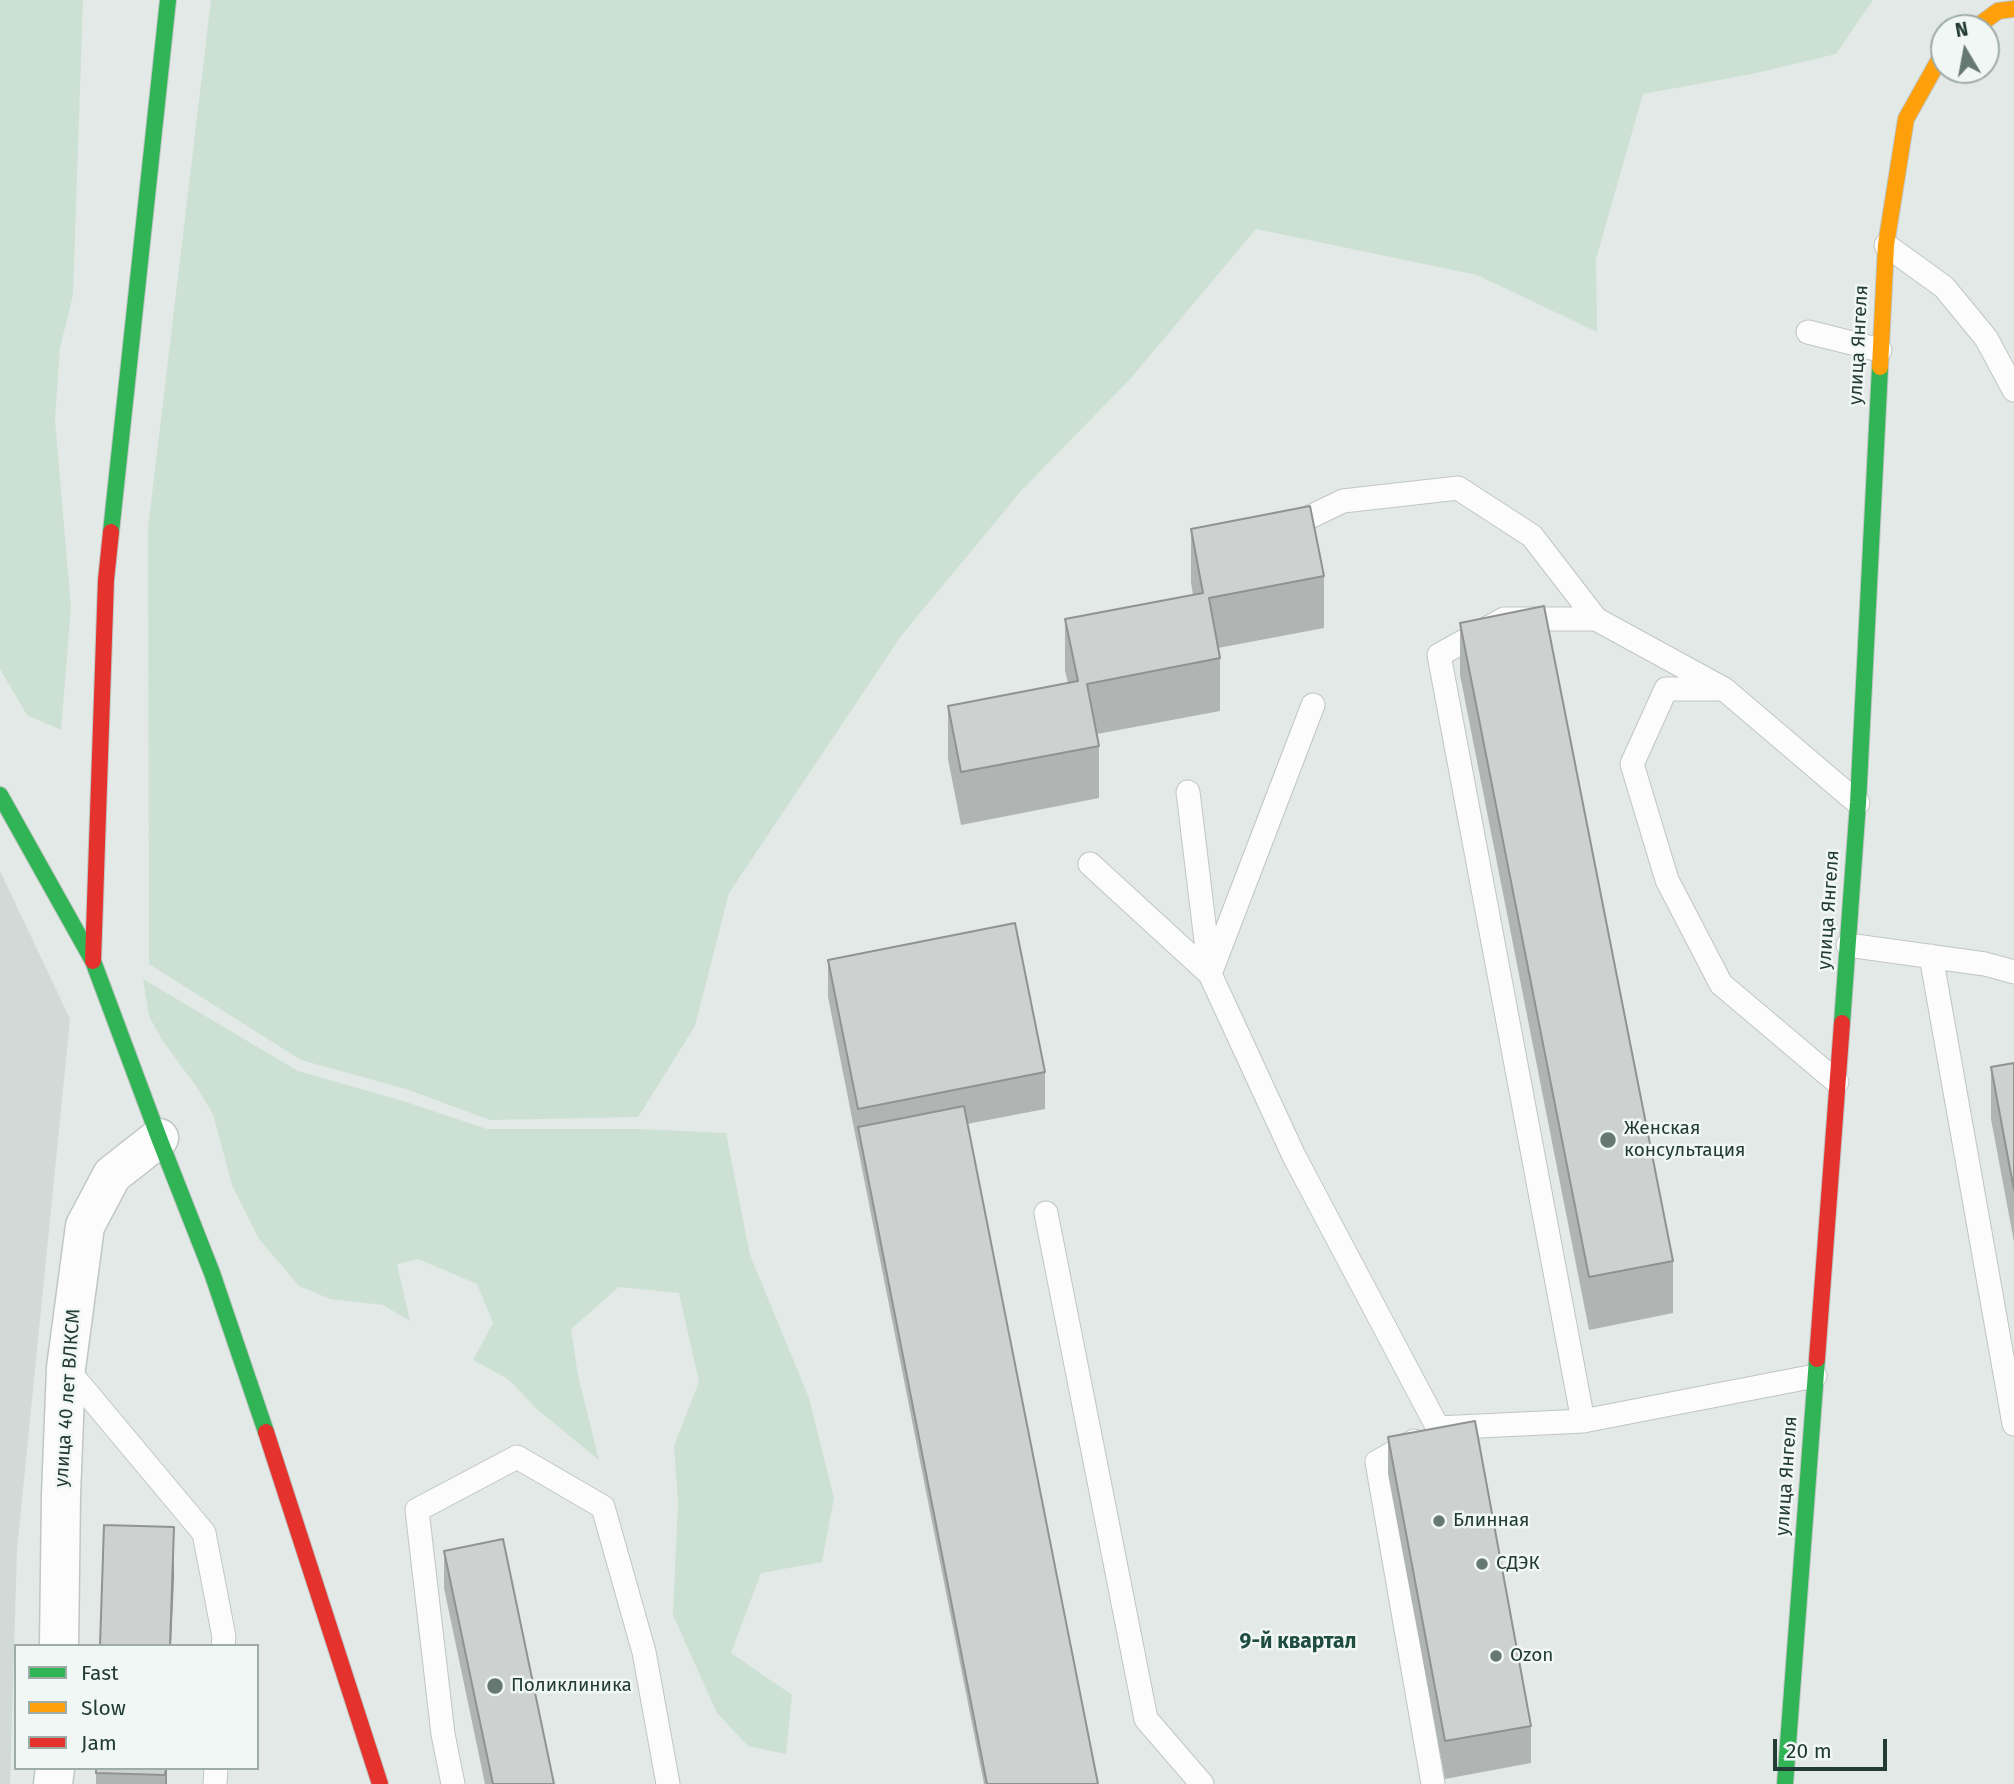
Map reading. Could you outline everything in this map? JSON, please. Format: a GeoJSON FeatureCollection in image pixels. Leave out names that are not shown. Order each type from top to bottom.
{"type":"FeatureCollection","features":[{"type":"Feature","properties":{"kind":"street"},"geometry":{"type":"LineString","coordinates":[[93,961],[106,580],[168,0]]}},
{"type":"Feature","properties":{"kind":"street"},"geometry":{"type":"LineString","coordinates":[[1995,14],[2014,9]]}},
{"type":"Feature","properties":{"kind":"street","name":"улица Янгеля"},"geometry":{"type":"LineString","coordinates":[[1785,1784],[1858,803],[1886,244],[1906,118],[1930,73]]}},
{"type":"Feature","properties":{"kind":"street"},"geometry":{"type":"LineString","coordinates":[[0,795],[93,961],[212,1273],[262,1421],[371,1779]]}},
{"type":"Feature","properties":{"kind":"street","name":"улица 40 лет ВЛКСМ"},"geometry":{"type":"LineString","coordinates":[[59,1644],[66,1368],[85,1226],[112,1175],[159,1138]]}},
{"type":"Feature","properties":{"kind":"lane"},"geometry":{"type":"LineString","coordinates":[[1886,244],[1944,287],[1986,338],[2014,390]]}},
{"type":"Feature","properties":{"kind":"lane"},"geometry":{"type":"LineString","coordinates":[[1808,332],[1880,350]]}},
{"type":"Feature","properties":{"kind":"lane"},"geometry":{"type":"LineString","coordinates":[[1271,535],[1343,501],[1458,488],[1532,536],[1596,619],[1724,689],[1858,803]]}},
{"type":"Feature","properties":{"kind":"lane"},"geometry":{"type":"LineString","coordinates":[[1583,1421],[1439,654],[1504,619],[1596,619]]}},
{"type":"Feature","properties":{"kind":"lane"},"geometry":{"type":"LineString","coordinates":[[1724,689],[1666,689],[1632,764],[1667,880],[1721,984],[1837,1082]]}},
{"type":"Feature","properties":{"kind":"lane"},"geometry":{"type":"LineString","coordinates":[[1210,974],[1313,705]]}},
{"type":"Feature","properties":{"kind":"lane"},"geometry":{"type":"LineString","coordinates":[[1188,792],[1210,974],[1294,1156],[1438,1428]]}},
{"type":"Feature","properties":{"kind":"lane"},"geometry":{"type":"LineString","coordinates":[[1090,864],[1210,974]]}},
{"type":"Feature","properties":{"kind":"lane"},"geometry":{"type":"LineString","coordinates":[[1847,945],[1985,964],[2014,972]]}},
{"type":"Feature","properties":{"kind":"lane"},"geometry":{"type":"LineString","coordinates":[[1931,956],[2014,1424]]}},
{"type":"Feature","properties":{"kind":"lane"},"geometry":{"type":"LineString","coordinates":[[1046,1213],[1146,1719],[1202,1784]]}},
{"type":"Feature","properties":{"kind":"lane"},"geometry":{"type":"LineString","coordinates":[[66,1368],[204,1533],[223,1644]]}},
{"type":"Feature","properties":{"kind":"lane"},"geometry":{"type":"LineString","coordinates":[[1433,1784],[1377,1462],[1438,1428],[1583,1421],[1815,1376]]}},
{"type":"Feature","properties":{"kind":"lane"},"geometry":{"type":"LineString","coordinates":[[453,1784],[443,1734],[417,1510],[517,1457],[604,1507],[644,1652],[668,1784]]}},
{"type":"Feature","properties":{"kind":"shaded area"},"geometry":{"type":"Polygon","coordinates":[[[0,871],[70,1019],[17,1549],[10,1784],[0,1784],[0,871]]]}},
{"type":"Feature","properties":{"kind":"green space"},"geometry":{"type":"Polygon","coordinates":[[[0,0],[83,0],[73,295],[60,348],[55,420],[71,607],[61,730],[27,715],[0,669],[0,0]]]}},
{"type":"Feature","properties":{"kind":"green space"},"geometry":{"type":"Polygon","coordinates":[[[211,0],[1873,0],[1836,54],[1752,74],[1643,94],[1596,259],[1597,332],[1477,275],[1256,229],[1131,378],[1021,491],[901,636],[729,893],[695,1026],[638,1117],[490,1120],[406,1089],[301,1060],[149,964],[148,528],[211,0]]]}},
{"type":"Feature","properties":{"kind":"green space"},"geometry":{"type":"Polygon","coordinates":[[[143,979],[298,1071],[403,1101],[487,1129],[639,1129],[726,1133],[750,1255],[809,1398],[834,1498],[822,1562],[761,1573],[731,1653],[792,1695],[786,1754],[748,1746],[717,1713],[673,1615],[678,1502],[674,1446],[699,1382],[679,1293],[619,1287],[571,1329],[578,1375],[599,1460],[538,1410],[508,1379],[473,1360],[493,1323],[477,1284],[418,1259],[397,1264],[410,1321],[383,1305],[330,1299],[299,1286],[259,1239],[232,1185],[213,1114],[162,1040],[149,1016],[143,979]]]}},
{"type":"Feature","properties":{"kind":"building"},"geometry":{"type":"Polygon","coordinates":[[[1310,506],[1324,576],[1209,598],[1220,658],[1087,684],[1099,746],[961,772],[948,706],[1078,681],[1065,619],[1203,593],[1191,529],[1310,506]]]}},
{"type":"Feature","properties":{"kind":"building"},"geometry":{"type":"Polygon","coordinates":[[[1544,606],[1673,1261],[1589,1277],[1460,623],[1544,606]]]}},
{"type":"Feature","properties":{"kind":"building"},"geometry":{"type":"Polygon","coordinates":[[[1015,923],[1045,1072],[858,1109],[828,960],[1015,923]]]}},
{"type":"Feature","properties":{"kind":"building"},"geometry":{"type":"Polygon","coordinates":[[[2014,1063],[2014,1190],[1991,1067],[2014,1063]]]}},
{"type":"Feature","properties":{"kind":"building"},"geometry":{"type":"Polygon","coordinates":[[[964,1106],[1098,1784],[987,1784],[858,1127],[964,1106]]]}},
{"type":"Feature","properties":{"kind":"building"},"geometry":{"type":"Polygon","coordinates":[[[1475,1421],[1531,1726],[1445,1741],[1388,1437],[1475,1421]]]}},
{"type":"Feature","properties":{"kind":"building"},"geometry":{"type":"Polygon","coordinates":[[[104,1525],[174,1527],[170,1644],[100,1644],[104,1525]]]}},
{"type":"Feature","properties":{"kind":"building","name":"Поликлиника"},"geometry":{"type":"Polygon","coordinates":[[[503,1539],[554,1784],[493,1784],[444,1551],[503,1539]]]}},
{"type":"Feature","properties":{"kind":"building"},"geometry":{"type":"Polygon","coordinates":[[[96,1770],[166,1770],[165,1775],[96,1773],[96,1770]]]}},
{"type":"Feature","properties":{"kind":"traffic: fast"},"geometry":{"type":"LineString","coordinates":[[111,532],[168,0]]}},
{"type":"Feature","properties":{"kind":"traffic: fast"},"geometry":{"type":"LineString","coordinates":[[1842,1023],[1858,803],[1880,367]]}},
{"type":"Feature","properties":{"kind":"traffic: fast"},"geometry":{"type":"LineString","coordinates":[[0,795],[93,961],[212,1273],[266,1432]]}},
{"type":"Feature","properties":{"kind":"traffic: fast"},"geometry":{"type":"LineString","coordinates":[[1785,1784],[1817,1359]]}},
{"type":"Feature","properties":{"kind":"traffic: slow"},"geometry":{"type":"LineString","coordinates":[[1994,14],[2014,9]]}},
{"type":"Feature","properties":{"kind":"traffic: slow"},"geometry":{"type":"LineString","coordinates":[[1880,367],[1886,245],[1906,119],[1930,76]]}},
{"type":"Feature","properties":{"kind":"traffic: jam"},"geometry":{"type":"LineString","coordinates":[[93,961],[106,580],[111,532]]}},
{"type":"Feature","properties":{"kind":"traffic: jam"},"geometry":{"type":"LineString","coordinates":[[1817,1359],[1842,1023]]}},
{"type":"Feature","properties":{"kind":"traffic: jam"},"geometry":{"type":"LineString","coordinates":[[266,1432],[380,1784]]}},
{"type":"Feature","properties":{"kind":"place","name":"Женская консультация"},"geometry":{"type":"Point","coordinates":[1608,1140]}},
{"type":"Feature","properties":{"kind":"place","name":"Блинная"},"geometry":{"type":"Point","coordinates":[1439,1521]}},
{"type":"Feature","properties":{"kind":"place","name":"СДЭК"},"geometry":{"type":"Point","coordinates":[1482,1564]}},
{"type":"Feature","properties":{"kind":"place","name":"Ozon"},"geometry":{"type":"Point","coordinates":[1496,1656]}},
{"type":"Feature","properties":{"kind":"place","name":"Поликлиника"},"geometry":{"type":"Point","coordinates":[495,1686]}},
{"type":"Feature","properties":{"kind":"district","name":"9-й квартал"},"geometry":{"type":"Point","coordinates":[1298,1642]}}]}
